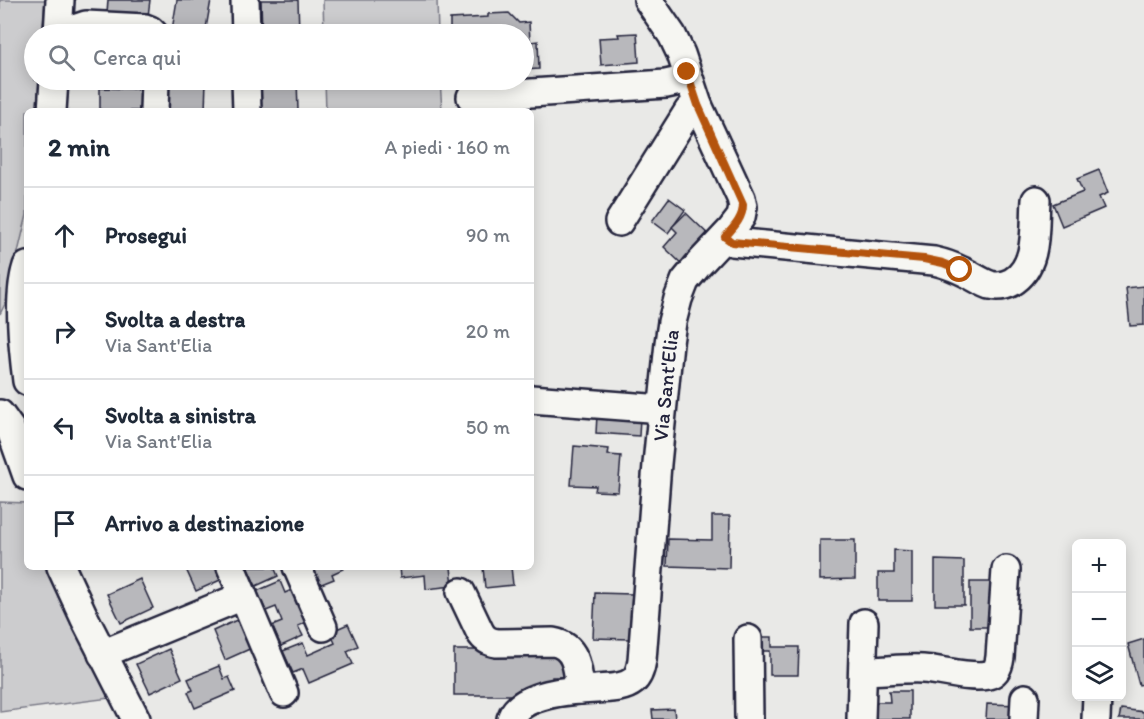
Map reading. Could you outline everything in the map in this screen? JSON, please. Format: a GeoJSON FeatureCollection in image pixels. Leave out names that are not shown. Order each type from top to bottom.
{"type":"FeatureCollection","features":[{"type":"Feature","properties":{"kind":"street"},"geometry":{"type":"LineString","coordinates":[[59,24],[60,0]]}},
{"type":"Feature","properties":{"kind":"street"},"geometry":{"type":"LineString","coordinates":[[245,0],[246,24]]}},
{"type":"Feature","properties":{"kind":"street","name":"Via Sant'Elia"},"geometry":{"type":"LineString","coordinates":[[511,719],[524,703],[550,695],[623,686],[635,679],[641,667],[662,410],[675,308],[681,289],[691,273],[725,237],[741,217],[743,210],[743,205],[698,105],[672,35],[648,0]]}},
{"type":"Feature","properties":{"kind":"street"},"geometry":{"type":"LineString","coordinates":[[471,96],[666,84],[689,79]]}},
{"type":"Feature","properties":{"kind":"street"},"geometry":{"type":"LineString","coordinates":[[52,108],[53,90]]}},
{"type":"Feature","properties":{"kind":"street"},"geometry":{"type":"LineString","coordinates":[[154,108],[155,90]]}},
{"type":"Feature","properties":{"kind":"street"},"geometry":{"type":"LineString","coordinates":[[246,90],[247,108]]}},
{"type":"Feature","properties":{"kind":"street"},"geometry":{"type":"LineString","coordinates":[[619,222],[689,110],[698,105]]}},
{"type":"Feature","properties":{"kind":"street"},"geometry":{"type":"LineString","coordinates":[[725,237],[732,242],[934,261],[960,270],[989,285],[1000,286],[1018,278],[1029,264],[1036,200]]}},
{"type":"Feature","properties":{"kind":"street"},"geometry":{"type":"LineString","coordinates":[[24,280],[24,360]]}},
{"type":"Feature","properties":{"kind":"street"},"geometry":{"type":"LineString","coordinates":[[534,399],[662,410]]}},
{"type":"Feature","properties":{"kind":"street"},"geometry":{"type":"LineString","coordinates":[[0,414],[12,431],[24,467]]}},
{"type":"Feature","properties":{"kind":"street"},"geometry":{"type":"LineString","coordinates":[[62,570],[136,719]]}},
{"type":"Feature","properties":{"kind":"street"},"geometry":{"type":"LineString","coordinates":[[232,570],[284,693]]}},
{"type":"Feature","properties":{"kind":"street"},"geometry":{"type":"LineString","coordinates":[[298,570],[323,627]]}},
{"type":"Feature","properties":{"kind":"street"},"geometry":{"type":"LineString","coordinates":[[862,671],[924,669],[978,675],[988,675],[995,671],[1000,657],[1006,570]]}},
{"type":"Feature","properties":{"kind":"street"},"geometry":{"type":"LineString","coordinates":[[461,592],[480,632],[489,641],[556,643],[567,648],[576,662],[580,690]]}},
{"type":"Feature","properties":{"kind":"street"},"geometry":{"type":"LineString","coordinates":[[102,654],[243,596]]}},
{"type":"Feature","properties":{"kind":"street"},"geometry":{"type":"LineString","coordinates":[[861,719],[864,623]]}},
{"type":"Feature","properties":{"kind":"street"},"geometry":{"type":"LineString","coordinates":[[748,639],[749,719]]}},
{"type":"Feature","properties":{"kind":"street"},"geometry":{"type":"LineString","coordinates":[[1096,719],[1097,701]]}},
{"type":"Feature","properties":{"kind":"shaded area"},"geometry":{"type":"Polygon","coordinates":[[[0,0],[45,0],[43,24],[24,24],[24,90],[38,90],[37,108],[24,108],[24,227],[6,302],[0,314],[0,0]]]}},
{"type":"Feature","properties":{"kind":"shaded area"},"geometry":{"type":"Polygon","coordinates":[[[323,0],[437,0],[438,24],[324,24],[323,0]]]}},
{"type":"Feature","properties":{"kind":"shaded area"},"geometry":{"type":"Polygon","coordinates":[[[325,90],[441,90],[442,108],[326,108],[325,90]]]}},
{"type":"Feature","properties":{"kind":"shaded area"},"geometry":{"type":"Polygon","coordinates":[[[0,502],[24,503],[24,570],[76,570],[134,695],[0,712],[0,502]]]}},
{"type":"Feature","properties":{"kind":"building"},"geometry":{"type":"Polygon","coordinates":[[[108,0],[150,0],[148,16],[107,13],[108,0]]]}},
{"type":"Feature","properties":{"kind":"building"},"geometry":{"type":"Polygon","coordinates":[[[177,0],[211,0],[207,24],[173,24],[177,0]]]}},
{"type":"Feature","properties":{"kind":"building"},"geometry":{"type":"Polygon","coordinates":[[[261,0],[298,0],[299,24],[262,24],[261,0]]]}},
{"type":"Feature","properties":{"kind":"building"},"geometry":{"type":"Polygon","coordinates":[[[509,13],[519,23],[529,22],[529,24],[450,24],[450,19],[488,17],[488,14],[509,13]]]}},
{"type":"Feature","properties":{"kind":"building"},"geometry":{"type":"Polygon","coordinates":[[[637,33],[639,62],[601,65],[599,38],[637,33]]]}},
{"type":"Feature","properties":{"kind":"building"},"geometry":{"type":"Polygon","coordinates":[[[538,41],[539,69],[534,69],[534,42],[538,41]]]}},
{"type":"Feature","properties":{"kind":"building"},"geometry":{"type":"Polygon","coordinates":[[[100,90],[141,90],[140,108],[100,108],[100,90]]]}},
{"type":"Feature","properties":{"kind":"building"},"geometry":{"type":"Polygon","coordinates":[[[169,90],[206,90],[205,108],[169,108],[169,90]]]}},
{"type":"Feature","properties":{"kind":"building"},"geometry":{"type":"Polygon","coordinates":[[[260,90],[297,90],[298,108],[261,108],[260,90]]]}},
{"type":"Feature","properties":{"kind":"building"},"geometry":{"type":"Polygon","coordinates":[[[1099,170],[1108,193],[1099,197],[1104,208],[1062,226],[1053,204],[1083,192],[1077,179],[1099,170]]]}},
{"type":"Feature","properties":{"kind":"building"},"geometry":{"type":"Polygon","coordinates":[[[669,198],[685,210],[668,233],[652,221],[669,198]]]}},
{"type":"Feature","properties":{"kind":"building"},"geometry":{"type":"Polygon","coordinates":[[[686,213],[713,239],[686,268],[664,247],[677,232],[672,227],[686,213]]]}},
{"type":"Feature","properties":{"kind":"building"},"geometry":{"type":"Polygon","coordinates":[[[1144,286],[1144,325],[1130,326],[1126,288],[1144,286]]]}},
{"type":"Feature","properties":{"kind":"building"},"geometry":{"type":"Polygon","coordinates":[[[597,415],[640,418],[639,436],[596,433],[597,415]]]}},
{"type":"Feature","properties":{"kind":"building"},"geometry":{"type":"Polygon","coordinates":[[[574,446],[609,449],[608,455],[621,456],[618,492],[595,491],[596,486],[571,485],[574,446]]]}},
{"type":"Feature","properties":{"kind":"building"},"geometry":{"type":"Polygon","coordinates":[[[712,516],[730,516],[729,568],[667,566],[668,539],[712,540],[712,516]]]}},
{"type":"Feature","properties":{"kind":"building"},"geometry":{"type":"Polygon","coordinates":[[[820,540],[855,540],[855,579],[820,580],[820,540]]]}},
{"type":"Feature","properties":{"kind":"building"},"geometry":{"type":"Polygon","coordinates":[[[894,550],[912,551],[912,601],[878,601],[878,573],[894,573],[894,550]]]}},
{"type":"Feature","properties":{"kind":"building"},"geometry":{"type":"Polygon","coordinates":[[[935,560],[964,561],[964,605],[935,605],[935,560]]]}},
{"type":"Feature","properties":{"kind":"building"},"geometry":{"type":"Polygon","coordinates":[[[186,570],[226,570],[229,576],[196,591],[186,570]]]}},
{"type":"Feature","properties":{"kind":"building"},"geometry":{"type":"Polygon","coordinates":[[[248,570],[275,570],[278,576],[256,586],[248,570]]]}},
{"type":"Feature","properties":{"kind":"building"},"geometry":{"type":"Polygon","coordinates":[[[312,570],[341,570],[332,574],[334,579],[319,585],[312,570]]]}},
{"type":"Feature","properties":{"kind":"building"},"geometry":{"type":"Polygon","coordinates":[[[399,570],[451,570],[453,586],[426,589],[425,575],[400,578],[399,570]]]}},
{"type":"Feature","properties":{"kind":"building"},"geometry":{"type":"Polygon","coordinates":[[[483,570],[511,570],[513,585],[485,588],[483,570]]]}},
{"type":"Feature","properties":{"kind":"building"},"geometry":{"type":"Polygon","coordinates":[[[140,579],[153,608],[121,623],[107,594],[140,579]]]}},
{"type":"Feature","properties":{"kind":"building"},"geometry":{"type":"Polygon","coordinates":[[[280,581],[285,593],[296,588],[310,621],[298,626],[303,636],[281,646],[272,626],[282,622],[276,607],[266,611],[257,591],[280,581]]]}},
{"type":"Feature","properties":{"kind":"building"},"geometry":{"type":"Polygon","coordinates":[[[970,582],[999,582],[999,627],[970,627],[970,582]]]}},
{"type":"Feature","properties":{"kind":"building"},"geometry":{"type":"Polygon","coordinates":[[[595,593],[632,594],[630,639],[593,638],[595,593]]]}},
{"type":"Feature","properties":{"kind":"building"},"geometry":{"type":"Polygon","coordinates":[[[241,618],[254,647],[225,660],[213,631],[241,618]]]}},
{"type":"Feature","properties":{"kind":"building"},"geometry":{"type":"Polygon","coordinates":[[[348,624],[358,646],[347,651],[353,664],[309,683],[303,669],[293,673],[283,651],[303,643],[308,655],[335,643],[330,632],[348,624]]]}},
{"type":"Feature","properties":{"kind":"building"},"geometry":{"type":"Polygon","coordinates":[[[756,637],[772,637],[772,647],[799,647],[798,675],[770,675],[770,651],[756,651],[756,637]]]}},
{"type":"Feature","properties":{"kind":"building"},"geometry":{"type":"Polygon","coordinates":[[[1144,639],[1144,684],[1139,685],[1128,644],[1144,639]]]}},
{"type":"Feature","properties":{"kind":"building"},"geometry":{"type":"Polygon","coordinates":[[[169,649],[182,678],[150,693],[136,664],[169,649]]]}},
{"type":"Feature","properties":{"kind":"building"},"geometry":{"type":"Polygon","coordinates":[[[454,650],[566,650],[566,677],[552,677],[552,688],[526,695],[454,695],[454,650]]]}},
{"type":"Feature","properties":{"kind":"building"},"geometry":{"type":"Polygon","coordinates":[[[219,666],[224,679],[229,677],[235,691],[195,708],[188,692],[193,690],[188,679],[219,666]]]}},
{"type":"Feature","properties":{"kind":"building"},"geometry":{"type":"Polygon","coordinates":[[[889,691],[910,691],[910,719],[876,719],[876,702],[890,702],[889,691]]]}},
{"type":"Feature","properties":{"kind":"building"},"geometry":{"type":"Polygon","coordinates":[[[987,704],[1021,705],[1021,719],[986,719],[987,704]]]}},
{"type":"Feature","properties":{"kind":"building"},"geometry":{"type":"Polygon","coordinates":[[[674,709],[675,719],[653,719],[652,710],[674,709]]]}},
{"type":"Feature","properties":{"kind":"building"},"geometry":{"type":"Polygon","coordinates":[[[1121,709],[1144,712],[1144,719],[1119,719],[1121,709]]]}},
{"type":"Feature","properties":{"kind":"route"},"geometry":{"type":"LineString","coordinates":[[687,72],[698,105],[743,205],[741,217],[725,237],[728,240],[924,259],[960,270]]}}]}
